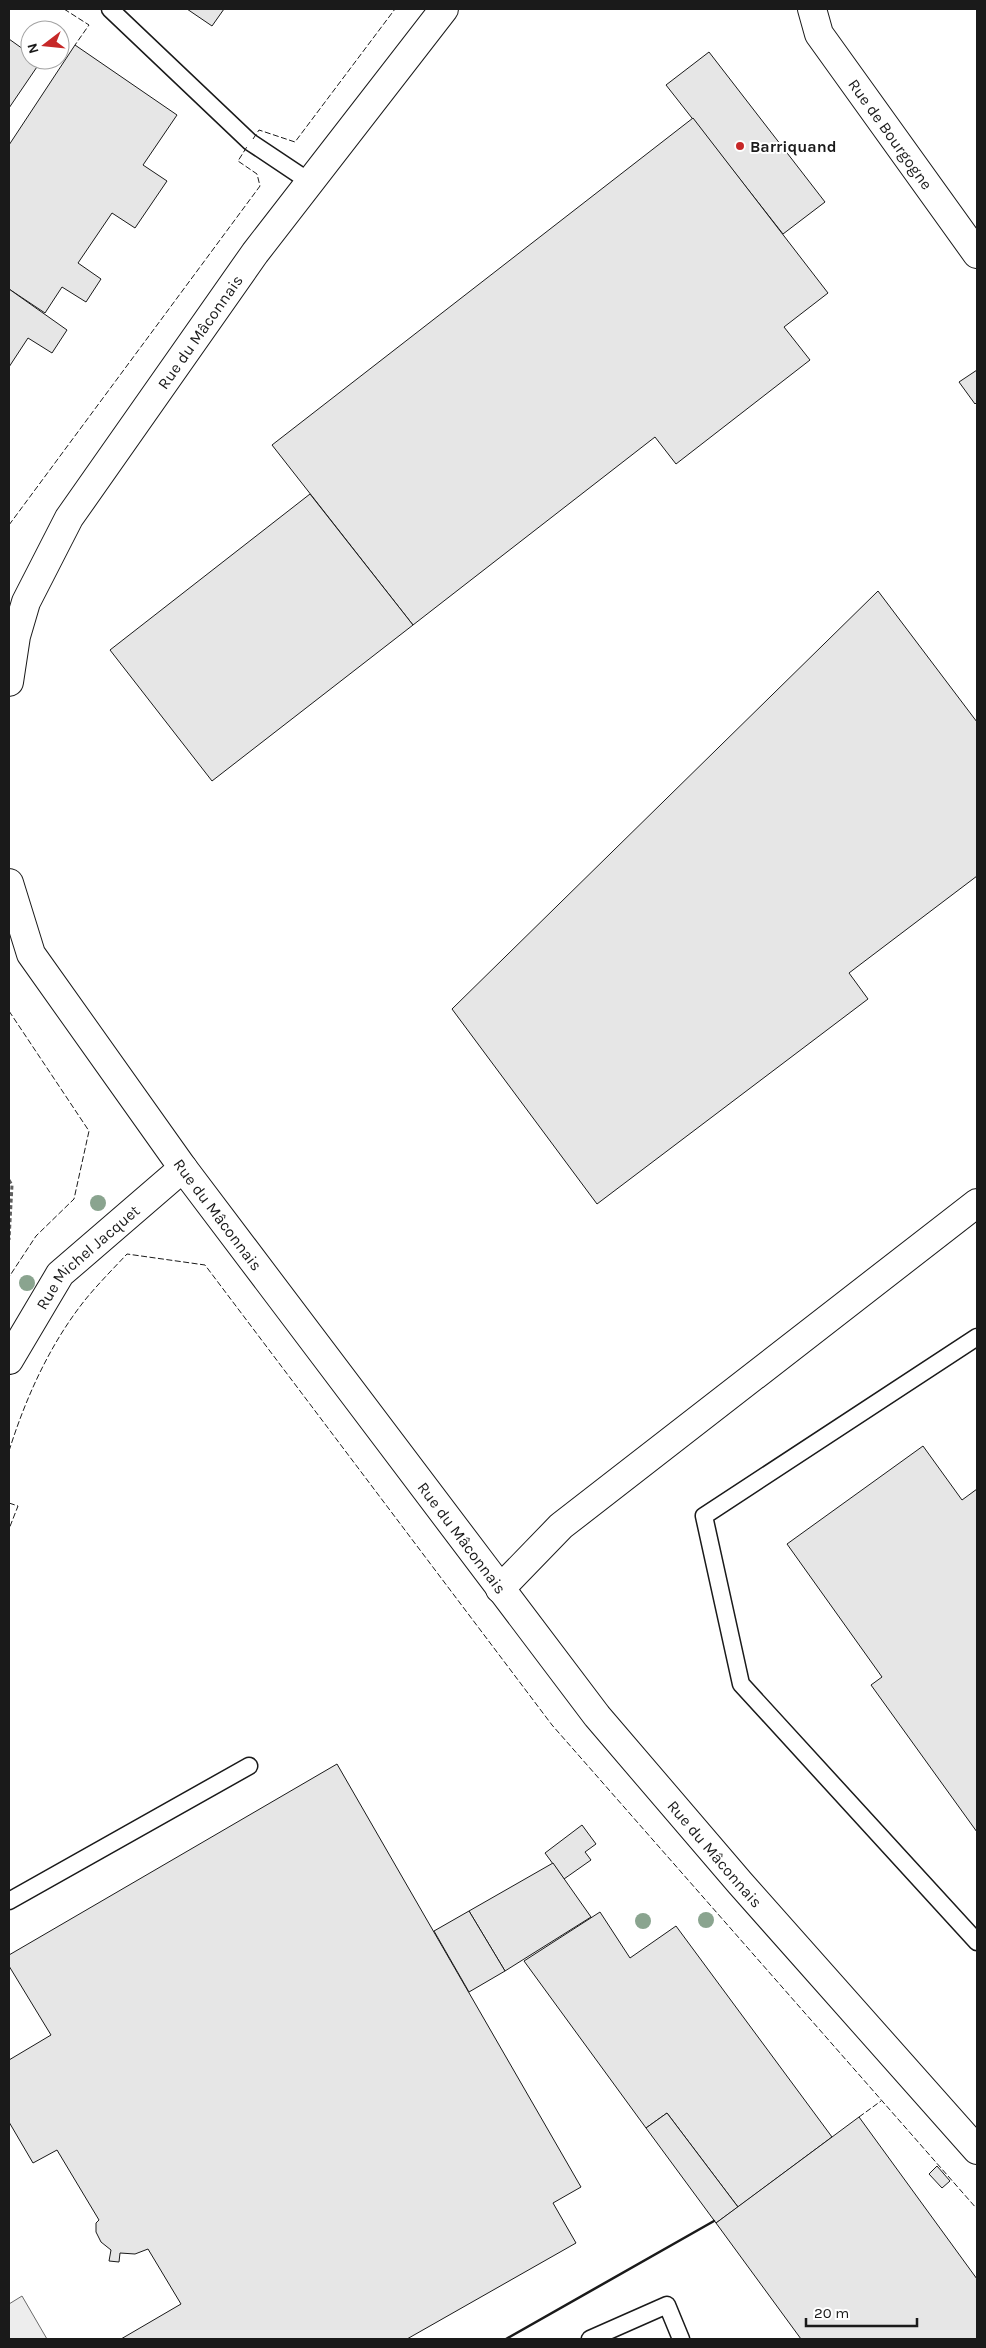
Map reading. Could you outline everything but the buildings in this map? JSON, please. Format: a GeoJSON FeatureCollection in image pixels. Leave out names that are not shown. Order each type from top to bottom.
{"type":"FeatureCollection","features":[{"type":"Feature","properties":{"kind":"street","name":"Rue du Mâconnais"},"geometry":{"type":"LineString","coordinates":[[9,682],[12,635],[26,602],[70,518],[255,253],[444,9]]}},
{"type":"Feature","properties":{"kind":"street","name":"Rue de Bourgogne"},"geometry":{"type":"LineString","coordinates":[[812,9],[819,34],[977,254]]}},
{"type":"Feature","properties":{"kind":"street","name":"Rue du Mâconnais"},"geometry":{"type":"LineString","coordinates":[[9,883],[31,954],[183,1168],[597,1716],[740,1883],[977,2150]]}},
{"type":"Feature","properties":{"kind":"street","name":"Rue Michel Jacquet"},"geometry":{"type":"LineString","coordinates":[[9,1360],[60,1274],[183,1168]]}},
{"type":"Feature","properties":{"kind":"street"},"geometry":{"type":"LineString","coordinates":[[500,1589],[561,1526],[977,1203]]}},
{"type":"Feature","properties":{"kind":"lane"},"geometry":{"type":"LineString","coordinates":[[110,9],[250,142],[310,182]]}},
{"type":"Feature","properties":{"kind":"lane"},"geometry":{"type":"LineString","coordinates":[[977,1337],[704,1516],[741,1684],[977,1942]]}},
{"type":"Feature","properties":{"kind":"lane"},"geometry":{"type":"LineString","coordinates":[[9,1901],[249,1766]]}},
{"type":"Feature","properties":{"kind":"lane"},"geometry":{"type":"LineString","coordinates":[[590,2339],[667,2305],[681,2339]]}},
{"type":"Feature","properties":{"kind":"path"},"geometry":{"type":"LineString","coordinates":[[9,1180],[12,1185],[9,1240]]}},
{"type":"Feature","properties":{"kind":"shaded area"},"geometry":{"type":"Polygon","coordinates":[[[22,2296],[47,2339],[9,2339],[9,2304],[22,2296]]]}},
{"type":"Feature","properties":{"kind":"fence"},"geometry":{"type":"LineString","coordinates":[[64,9],[89,25],[75,45]]}},
{"type":"Feature","properties":{"kind":"fence"},"geometry":{"type":"LineString","coordinates":[[253,139],[259,130],[295,142],[395,9]]}},
{"type":"Feature","properties":{"kind":"fence"},"geometry":{"type":"LineString","coordinates":[[9,525],[260,186],[257,174],[238,161],[248,145]]}},
{"type":"Feature","properties":{"kind":"fence"},"geometry":{"type":"LineString","coordinates":[[9,1011],[89,1131],[74,1199],[36,1236],[9,1277]]}},
{"type":"Feature","properties":{"kind":"fence"},"geometry":{"type":"LineString","coordinates":[[9,1451],[31,1391],[50,1353],[85,1300],[127,1254],[205,1265],[552,1725],[977,2209]]}},
{"type":"Feature","properties":{"kind":"fence"},"geometry":{"type":"LineString","coordinates":[[9,1503],[18,1506],[9,1529]]}},
{"type":"Feature","properties":{"kind":"fence"},"geometry":{"type":"LineString","coordinates":[[859,2117],[881,2101]]}},
{"type":"Feature","properties":{"kind":"wall"},"geometry":{"type":"LineString","coordinates":[[506,2339],[714,2221]]}},
{"type":"Feature","properties":{"kind":"place","name":"Barriquand"},"geometry":{"type":"Point","coordinates":[740,146]}}]}
